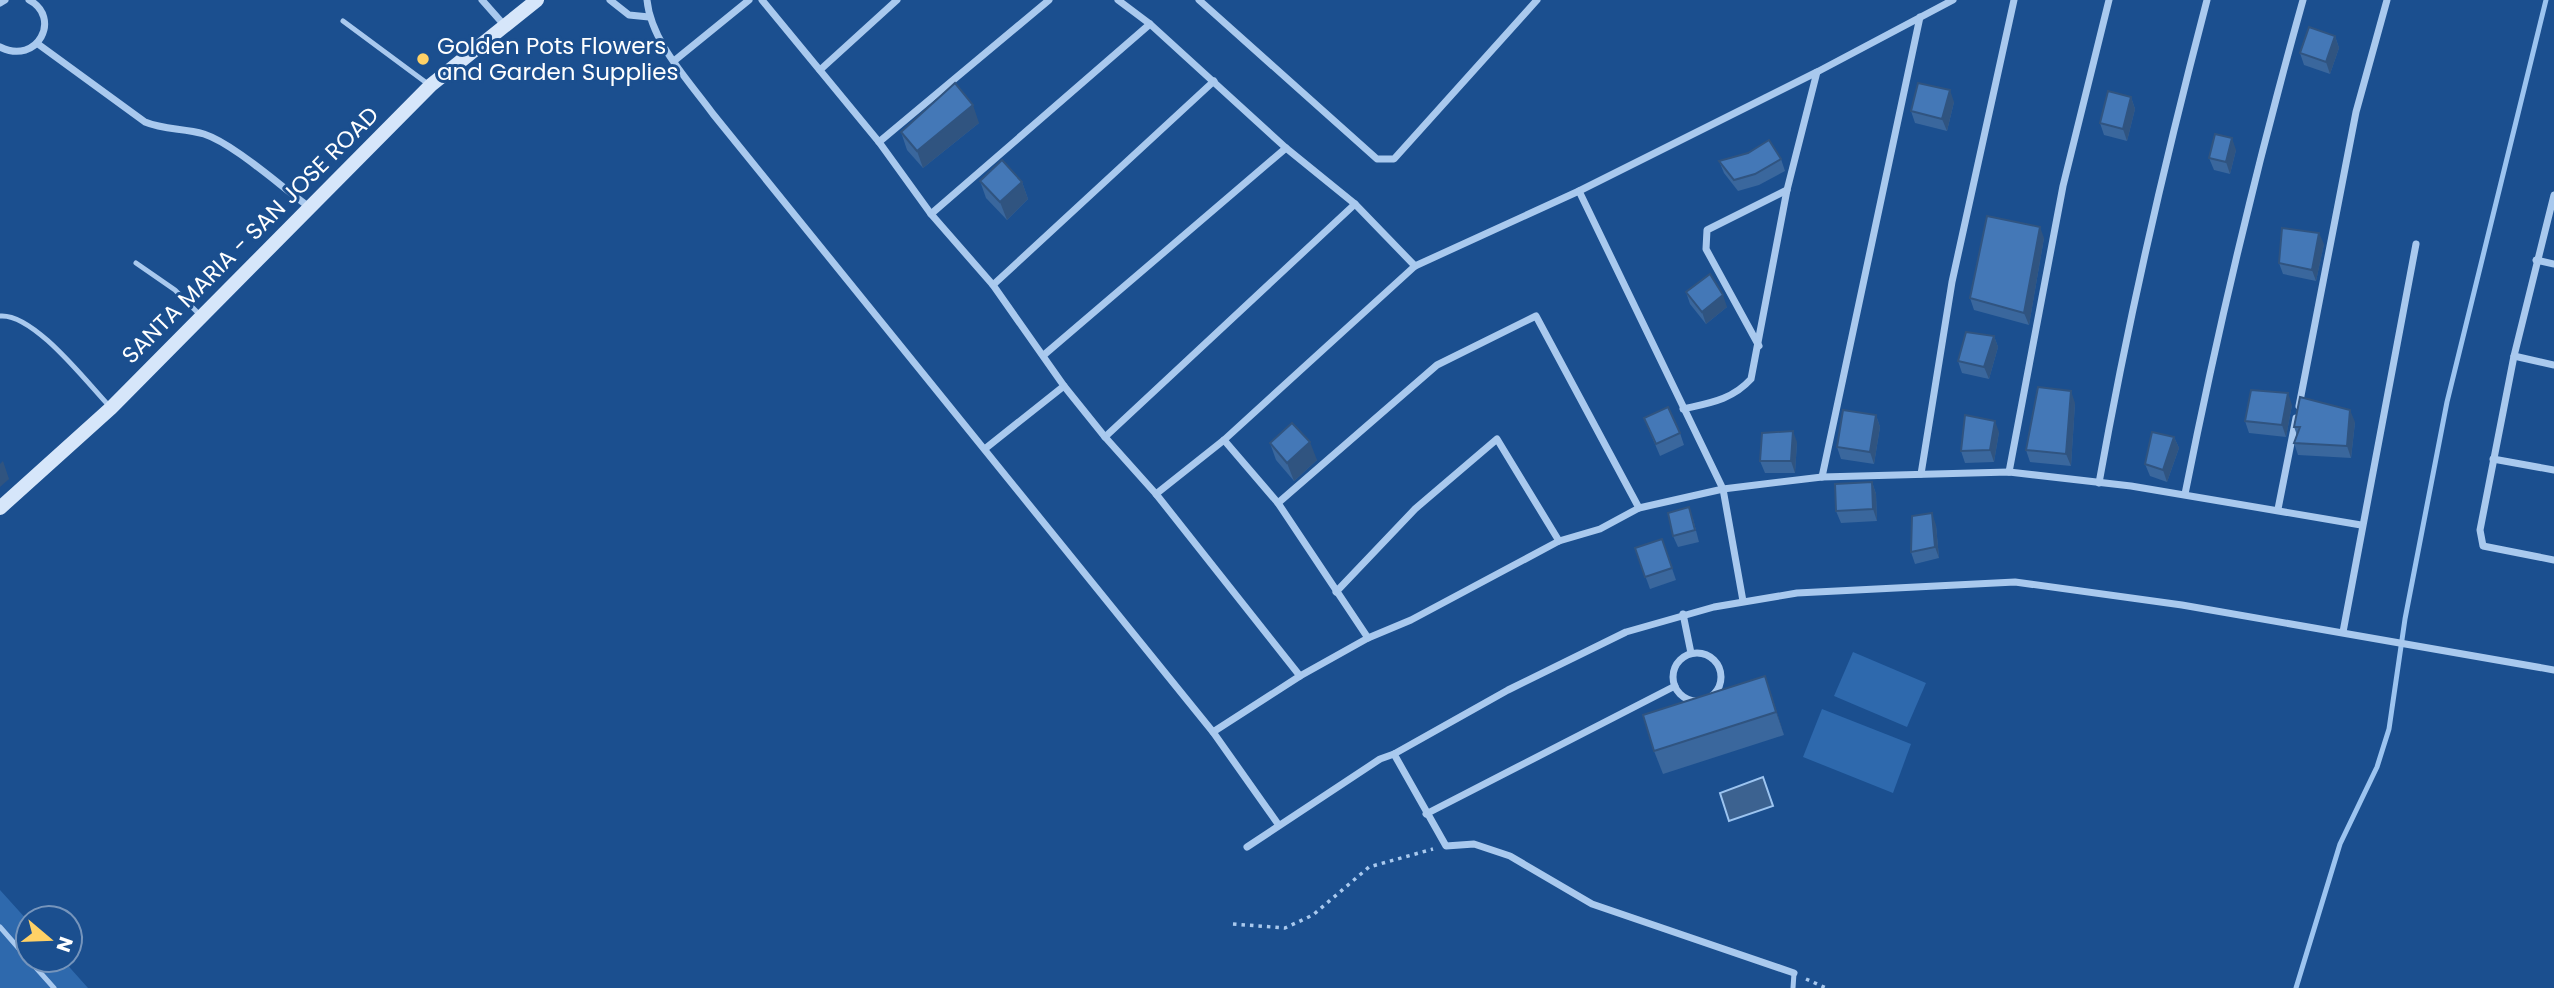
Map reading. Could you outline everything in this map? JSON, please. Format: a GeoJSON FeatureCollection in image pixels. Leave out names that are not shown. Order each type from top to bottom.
{"type":"FeatureCollection","features":[{"type":"Feature","properties":{"kind":"main road","name":"SANTA MARIA - SAN JOSE ROAD"},"geometry":{"type":"LineString","coordinates":[[0,508],[111,408],[308,206],[431,85],[537,0]]}},
{"type":"Feature","properties":{"kind":"street"},"geometry":{"type":"LineString","coordinates":[[0,3],[5,0]]}},
{"type":"Feature","properties":{"kind":"street"},"geometry":{"type":"LineString","coordinates":[[0,47],[11,52],[25,52],[38,44],[44,31],[44,16],[36,4],[29,0]]}},
{"type":"Feature","properties":{"kind":"street"},"geometry":{"type":"LineString","coordinates":[[482,0],[505,26]]}},
{"type":"Feature","properties":{"kind":"street"},"geometry":{"type":"LineString","coordinates":[[610,0],[629,15],[649,17]]}},
{"type":"Feature","properties":{"kind":"street"},"geometry":{"type":"LineString","coordinates":[[647,0],[649,17],[674,61],[713,114],[986,448],[1213,732],[1278,824]]}},
{"type":"Feature","properties":{"kind":"street"},"geometry":{"type":"LineString","coordinates":[[674,61],[750,0]]}},
{"type":"Feature","properties":{"kind":"street"},"geometry":{"type":"LineString","coordinates":[[762,0],[879,142],[931,215],[993,285],[1045,354],[1064,386],[1156,494],[1300,676]]}},
{"type":"Feature","properties":{"kind":"street"},"geometry":{"type":"LineString","coordinates":[[820,70],[897,0]]}},
{"type":"Feature","properties":{"kind":"street"},"geometry":{"type":"LineString","coordinates":[[879,142],[1049,0]]}},
{"type":"Feature","properties":{"kind":"street"},"geometry":{"type":"LineString","coordinates":[[1118,0],[1150,24],[1286,148],[1355,205],[1415,266]]}},
{"type":"Feature","properties":{"kind":"street"},"geometry":{"type":"LineString","coordinates":[[1199,0],[1377,159],[1394,159],[1537,0]]}},
{"type":"Feature","properties":{"kind":"street"},"geometry":{"type":"LineString","coordinates":[[1156,494],[1224,440],[1415,266],[1579,191],[1817,72],[1953,0]]}},
{"type":"Feature","properties":{"kind":"street"},"geometry":{"type":"LineString","coordinates":[[1921,474],[1952,282],[2014,0]]}},
{"type":"Feature","properties":{"kind":"street"},"geometry":{"type":"LineString","coordinates":[[2009,472],[2063,187],[2109,0]]}},
{"type":"Feature","properties":{"kind":"street"},"geometry":{"type":"LineString","coordinates":[[2099,483],[2127,329],[2160,179],[2207,0]]}},
{"type":"Feature","properties":{"kind":"street"},"geometry":{"type":"LineString","coordinates":[[2185,494],[2220,317],[2260,153],[2303,0]]}},
{"type":"Feature","properties":{"kind":"street"},"geometry":{"type":"LineString","coordinates":[[2278,509],[2356,112],[2388,0]]}},
{"type":"Feature","properties":{"kind":"street"},"geometry":{"type":"LineString","coordinates":[[1822,477],[1920,17]]}},
{"type":"Feature","properties":{"kind":"street"},"geometry":{"type":"LineString","coordinates":[[931,215],[1150,24]]}},
{"type":"Feature","properties":{"kind":"street"},"geometry":{"type":"LineString","coordinates":[[38,44],[145,122],[163,130],[202,134],[219,142],[308,206]]}},
{"type":"Feature","properties":{"kind":"street"},"geometry":{"type":"LineString","coordinates":[[1683,409],[1721,400],[1740,391],[1751,379],[1787,190],[1817,72]]}},
{"type":"Feature","properties":{"kind":"street"},"geometry":{"type":"LineString","coordinates":[[993,285],[1214,80]]}},
{"type":"Feature","properties":{"kind":"street"},"geometry":{"type":"LineString","coordinates":[[1045,354],[1286,148]]}},
{"type":"Feature","properties":{"kind":"street"},"geometry":{"type":"LineString","coordinates":[[1759,346],[1706,248],[1704,239],[1707,230],[1787,190]]}},
{"type":"Feature","properties":{"kind":"street"},"geometry":{"type":"LineString","coordinates":[[1579,191],[1723,489],[1743,601]]}},
{"type":"Feature","properties":{"kind":"street"},"geometry":{"type":"LineString","coordinates":[[2554,195],[2514,356],[2480,530],[2483,546],[2554,560]]}},
{"type":"Feature","properties":{"kind":"street"},"geometry":{"type":"LineString","coordinates":[[1105,437],[1355,205]]}},
{"type":"Feature","properties":{"kind":"street"},"geometry":{"type":"LineString","coordinates":[[2343,632],[2416,244]]}},
{"type":"Feature","properties":{"kind":"street"},"geometry":{"type":"LineString","coordinates":[[2536,260],[2554,264]]}},
{"type":"Feature","properties":{"kind":"street"},"geometry":{"type":"LineString","coordinates":[[1278,503],[1437,365],[1536,316],[1639,508]]}},
{"type":"Feature","properties":{"kind":"street"},"geometry":{"type":"LineString","coordinates":[[2514,356],[2554,365]]}},
{"type":"Feature","properties":{"kind":"street"},"geometry":{"type":"LineString","coordinates":[[986,448],[1064,386]]}},
{"type":"Feature","properties":{"kind":"street"},"geometry":{"type":"LineString","coordinates":[[1336,592],[1415,509],[1497,439],[1559,541]]}},
{"type":"Feature","properties":{"kind":"street"},"geometry":{"type":"LineString","coordinates":[[1224,440],[1278,503],[1368,638]]}},
{"type":"Feature","properties":{"kind":"street"},"geometry":{"type":"LineString","coordinates":[[2493,459],[2554,470]]}},
{"type":"Feature","properties":{"kind":"street"},"geometry":{"type":"LineString","coordinates":[[1213,732],[1300,676],[1368,638],[1411,620],[1559,541],[1600,528],[1639,508],[1723,489],[1822,477],[2009,472],[2185,494],[2361,525]]}},
{"type":"Feature","properties":{"kind":"street"},"geometry":{"type":"LineString","coordinates":[[1247,847],[1380,759],[1394,754],[1508,690],[1626,632],[1683,614],[1743,601],[1867,588],[2015,582],[2156,601],[2417,644],[2554,670]]}},
{"type":"Feature","properties":{"kind":"street"},"geometry":{"type":"LineString","coordinates":[[1683,614],[1691,653]]}},
{"type":"Feature","properties":{"kind":"street"},"geometry":{"type":"LineString","coordinates":[[1691,653],[1707,655],[1718,667],[1720,675],[1716,691],[1702,700],[1694,701],[1679,694],[1675,687],[1673,670],[1683,657],[1691,653]]}},
{"type":"Feature","properties":{"kind":"street"},"geometry":{"type":"LineString","coordinates":[[1426,814],[1675,687]]}},
{"type":"Feature","properties":{"kind":"street"},"geometry":{"type":"LineString","coordinates":[[1394,754],[1446,846],[1474,844],[1510,856],[1592,904],[1794,973]]}},
{"type":"Feature","properties":{"kind":"lane"},"geometry":{"type":"LineString","coordinates":[[343,21],[431,85]]}},
{"type":"Feature","properties":{"kind":"lane"},"geometry":{"type":"LineString","coordinates":[[136,263],[174,290],[202,317]]}},
{"type":"Feature","properties":{"kind":"lane"},"geometry":{"type":"LineString","coordinates":[[0,316],[10,315],[29,323],[111,408]]}},
{"type":"Feature","properties":{"kind":"lane"},"geometry":{"type":"LineString","coordinates":[[0,927],[14,944]]}},
{"type":"Feature","properties":{"kind":"lane"},"geometry":{"type":"LineString","coordinates":[[1793,988],[1794,973]]}},
{"type":"Feature","properties":{"kind":"lane"},"geometry":{"type":"LineString","coordinates":[[41,974],[54,988]]}},
{"type":"Feature","properties":{"kind":"path"},"geometry":{"type":"LineString","coordinates":[[1233,923],[1285,928],[1312,915],[1369,867],[1446,846]]}},
{"type":"Feature","properties":{"kind":"path"},"geometry":{"type":"LineString","coordinates":[[1794,973],[1826,988]]}},
{"type":"Feature","properties":{"kind":"shaded area"},"geometry":{"type":"Polygon","coordinates":[[[1853,652],[1926,683],[1907,727],[1834,696],[1853,652]]]}},
{"type":"Feature","properties":{"kind":"shaded area"},"geometry":{"type":"Polygon","coordinates":[[[1822,709],[1911,744],[1893,793],[1803,757],[1822,709]]]}},
{"type":"Feature","properties":{"kind":"shaded area"},"geometry":{"type":"Polygon","coordinates":[[[1763,777],[1773,806],[1729,821],[1720,793],[1763,777]]]}},
{"type":"Feature","properties":{"kind":"shaded area"},"geometry":{"type":"Polygon","coordinates":[[[0,890],[14,906],[14,974],[76,974],[88,988],[0,988],[0,890]]]}},
{"type":"Feature","properties":{"kind":"building"},"geometry":{"type":"Polygon","coordinates":[[[2309,27],[2335,36],[2326,62],[2300,53],[2309,27]]]}},
{"type":"Feature","properties":{"kind":"building"},"geometry":{"type":"Polygon","coordinates":[[[955,83],[973,105],[917,151],[901,132],[955,83]]]}},
{"type":"Feature","properties":{"kind":"building"},"geometry":{"type":"Polygon","coordinates":[[[1918,83],[1950,90],[1942,119],[1911,111],[1918,83]]]}},
{"type":"Feature","properties":{"kind":"building"},"geometry":{"type":"Polygon","coordinates":[[[2108,91],[2131,97],[2123,129],[2100,123],[2108,91]]]}},
{"type":"Feature","properties":{"kind":"building"},"geometry":{"type":"Polygon","coordinates":[[[2215,134],[2232,138],[2226,162],[2209,158],[2215,134]]]}},
{"type":"Feature","properties":{"kind":"building"},"geometry":{"type":"Polygon","coordinates":[[[1769,140],[1781,159],[1755,174],[1734,180],[1719,161],[1748,153],[1769,140]]]}},
{"type":"Feature","properties":{"kind":"building"},"geometry":{"type":"Polygon","coordinates":[[[1002,160],[1022,182],[1000,202],[980,181],[1002,160]]]}},
{"type":"Feature","properties":{"kind":"building"},"geometry":{"type":"Polygon","coordinates":[[[1987,216],[2040,227],[2024,313],[1970,298],[1987,216]]]}},
{"type":"Feature","properties":{"kind":"building"},"geometry":{"type":"Polygon","coordinates":[[[2282,228],[2319,233],[2312,270],[2279,263],[2282,228]]]}},
{"type":"Feature","properties":{"kind":"building"},"geometry":{"type":"Polygon","coordinates":[[[1710,274],[1723,295],[1702,312],[1686,292],[1710,274]]]}},
{"type":"Feature","properties":{"kind":"building"},"geometry":{"type":"Polygon","coordinates":[[[1966,332],[1994,336],[1984,367],[1958,361],[1966,332]]]}},
{"type":"Feature","properties":{"kind":"building"},"geometry":{"type":"Polygon","coordinates":[[[2038,387],[2071,391],[2066,454],[2026,450],[2038,387]]]}},
{"type":"Feature","properties":{"kind":"building"},"geometry":{"type":"Polygon","coordinates":[[[2251,390],[2288,393],[2282,425],[2245,421],[2251,390]]]}},
{"type":"Feature","properties":{"kind":"building"},"geometry":{"type":"Polygon","coordinates":[[[2300,397],[2350,410],[2347,446],[2294,443],[2300,427],[2294,427],[2300,397]]]}},
{"type":"Feature","properties":{"kind":"building"},"geometry":{"type":"Polygon","coordinates":[[[1668,407],[1680,433],[1656,444],[1644,418],[1668,407]]]}},
{"type":"Feature","properties":{"kind":"building"},"geometry":{"type":"Polygon","coordinates":[[[1843,410],[1876,415],[1870,452],[1837,447],[1843,410]]]}},
{"type":"Feature","properties":{"kind":"building"},"geometry":{"type":"Polygon","coordinates":[[[1965,415],[1995,421],[1990,450],[1961,451],[1965,415]]]}},
{"type":"Feature","properties":{"kind":"building"},"geometry":{"type":"Polygon","coordinates":[[[1292,423],[1310,442],[1287,463],[1270,443],[1292,423]]]}},
{"type":"Feature","properties":{"kind":"building"},"geometry":{"type":"Polygon","coordinates":[[[1793,431],[1791,461],[1760,461],[1762,433],[1793,431]]]}},
{"type":"Feature","properties":{"kind":"building"},"geometry":{"type":"Polygon","coordinates":[[[2152,432],[2174,437],[2163,470],[2145,464],[2152,432]]]}},
{"type":"Feature","properties":{"kind":"building"},"geometry":{"type":"Polygon","coordinates":[[[1872,482],[1873,509],[1836,511],[1835,484],[1872,482]]]}},
{"type":"Feature","properties":{"kind":"building"},"geometry":{"type":"Polygon","coordinates":[[[1689,507],[1695,530],[1673,536],[1668,513],[1689,507]]]}},
{"type":"Feature","properties":{"kind":"building"},"geometry":{"type":"Polygon","coordinates":[[[1932,513],[1935,547],[1911,552],[1912,516],[1932,513]]]}},
{"type":"Feature","properties":{"kind":"building"},"geometry":{"type":"Polygon","coordinates":[[[1662,539],[1672,568],[1645,577],[1635,548],[1662,539]]]}},
{"type":"Feature","properties":{"kind":"building"},"geometry":{"type":"Polygon","coordinates":[[[1765,676],[1776,712],[1654,751],[1643,715],[1765,676]]]}},
{"type":"Feature","properties":{"kind":"waterway"},"geometry":{"type":"LineString","coordinates":[[2296,988],[2340,844],[2377,767],[2389,729],[2405,619],[2447,402],[2546,0]]}},
{"type":"Feature","properties":{"kind":"place","name":"Golden Pots Flowers and Garden Supplies"},"geometry":{"type":"Point","coordinates":[423,59]}}]}
